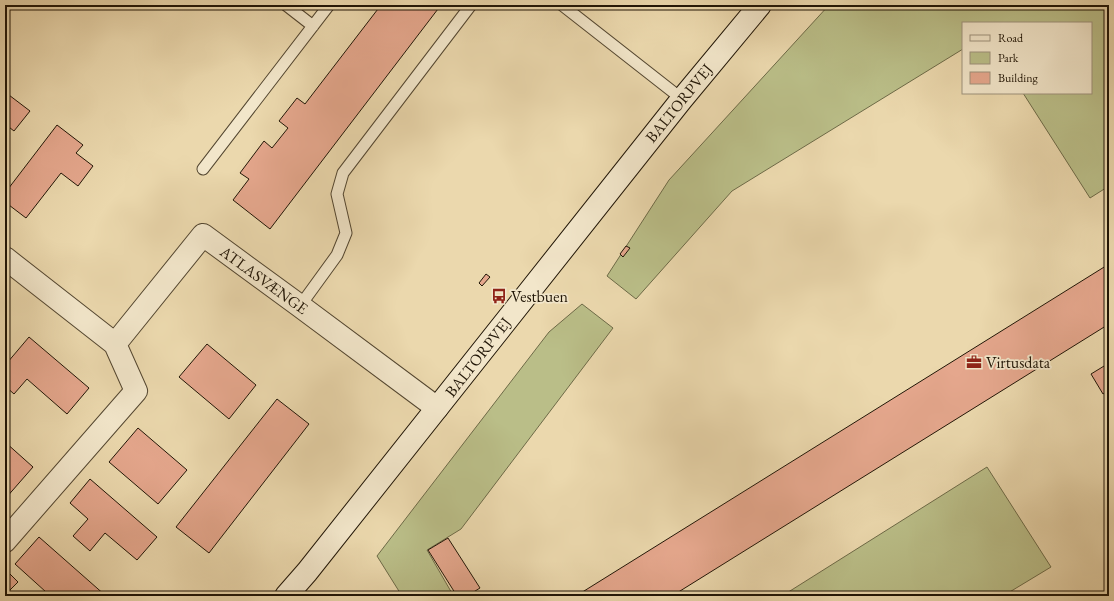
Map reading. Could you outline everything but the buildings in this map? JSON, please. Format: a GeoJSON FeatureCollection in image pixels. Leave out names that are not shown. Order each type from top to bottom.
{"type":"FeatureCollection","features":[{"type":"Feature","properties":{"kind":"street","name":"BALTORPVEJ"},"geometry":{"type":"LineString","coordinates":[[286,596],[307,572],[682,99],[760,5]]}},
{"type":"Feature","properties":{"kind":"street","name":"ATLASVÆNGE"},"geometry":{"type":"LineString","coordinates":[[115,344],[203,235],[437,408]]}},
{"type":"Feature","properties":{"kind":"street"},"geometry":{"type":"LineString","coordinates":[[5,258],[115,344],[136,391],[5,541]]}},
{"type":"Feature","properties":{"kind":"lane"},"geometry":{"type":"LineString","coordinates":[[286,5],[313,26]]}},
{"type":"Feature","properties":{"kind":"lane"},"geometry":{"type":"LineString","coordinates":[[203,169],[329,5]]}},
{"type":"Feature","properties":{"kind":"lane"},"geometry":{"type":"LineString","coordinates":[[300,306],[337,255],[346,233],[338,194],[342,173],[471,5]]}},
{"type":"Feature","properties":{"kind":"lane"},"geometry":{"type":"LineString","coordinates":[[562,5],[682,99]]}},
{"type":"Feature","properties":{"kind":"green space"},"geometry":{"type":"Polygon","coordinates":[[[829,5],[1109,5],[1109,186],[1090,198],[1024,94],[1092,94],[1092,22],[962,22],[962,50],[732,191],[636,299],[607,276],[669,180],[829,5]]]}},
{"type":"Feature","properties":{"kind":"green space"},"geometry":{"type":"Polygon","coordinates":[[[582,304],[613,328],[461,529],[427,550],[453,595],[402,596],[377,556],[549,332],[582,304]]]}},
{"type":"Feature","properties":{"kind":"green space"},"geometry":{"type":"Polygon","coordinates":[[[987,467],[1051,567],[1003,596],[782,596],[987,467]]]}},
{"type":"Feature","properties":{"kind":"place","name":"Vestbuen"},"geometry":{"type":"Point","coordinates":[499,296]}},
{"type":"Feature","properties":{"kind":"place","name":"Virtusdata"},"geometry":{"type":"Point","coordinates":[974,362]}}]}
